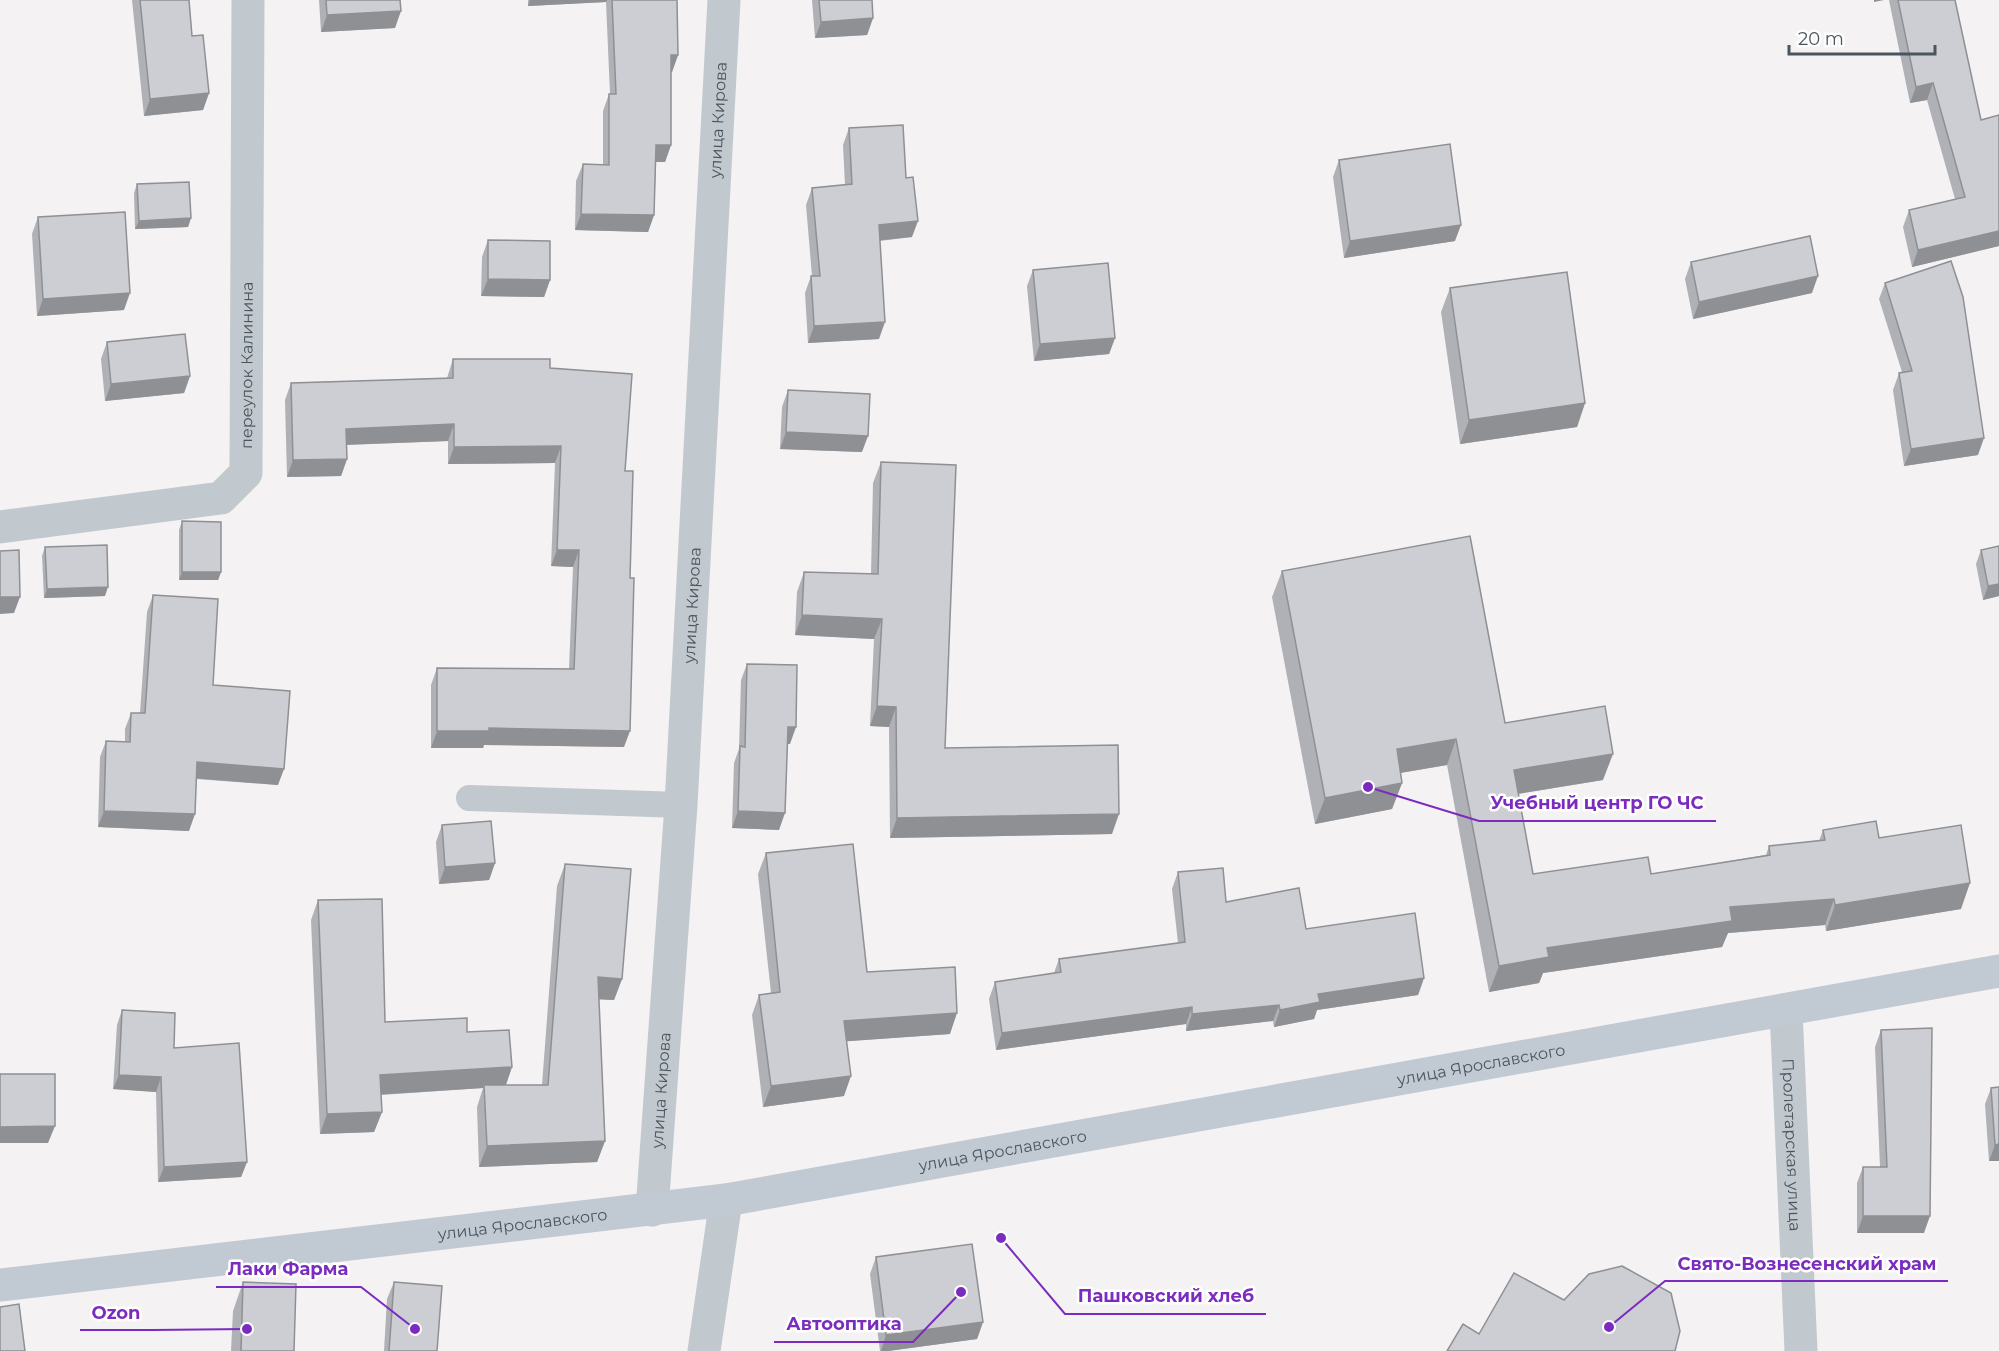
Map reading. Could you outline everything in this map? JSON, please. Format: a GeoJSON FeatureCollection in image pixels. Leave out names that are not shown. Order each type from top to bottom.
{"type":"FeatureCollection","features":[{"type":"Feature","properties":{"kind":"street","name":"переулок Калинина"},"geometry":{"type":"LineString","coordinates":[[0,527],[222,498],[246,473],[248,0]]}},
{"type":"Feature","properties":{"kind":"street","name":"улица Кирова"},"geometry":{"type":"LineString","coordinates":[[652,1210],[681,805],[724,0]]}},
{"type":"Feature","properties":{"kind":"street","name":"улица Ярославского"},"geometry":{"type":"LineString","coordinates":[[0,1285],[726,1200],[1999,971]]}},
{"type":"Feature","properties":{"kind":"street","name":"Пролетарская улица"},"geometry":{"type":"LineString","coordinates":[[1786,1010],[1801,1351]]}},
{"type":"Feature","properties":{"kind":"street"},"geometry":{"type":"LineString","coordinates":[[704,1351],[726,1200]]}},
{"type":"Feature","properties":{"kind":"lane"},"geometry":{"type":"LineString","coordinates":[[469,798],[681,805]]}},
{"type":"Feature","properties":{"kind":"building"},"geometry":{"type":"Polygon","coordinates":[[[140,0],[189,0],[192,36],[203,35],[209,93],[150,99],[140,0]]]}},
{"type":"Feature","properties":{"kind":"building"},"geometry":{"type":"Polygon","coordinates":[[[326,0],[400,0],[401,11],[327,15],[326,0]]]}},
{"type":"Feature","properties":{"kind":"building"},"geometry":{"type":"Polygon","coordinates":[[[612,0],[677,0],[678,55],[671,55],[671,145],[656,145],[654,215],[581,214],[583,164],[609,165],[609,94],[616,94],[612,0]]]}},
{"type":"Feature","properties":{"kind":"building"},"geometry":{"type":"Polygon","coordinates":[[[819,0],[872,0],[873,18],[821,22],[819,0]]]}},
{"type":"Feature","properties":{"kind":"building"},"geometry":{"type":"Polygon","coordinates":[[[1898,0],[1955,0],[1981,120],[1999,115],[1999,231],[1918,250],[1909,210],[1965,197],[1933,83],[1916,87],[1898,0]]]}},
{"type":"Feature","properties":{"kind":"building"},"geometry":{"type":"Polygon","coordinates":[[[903,125],[906,178],[913,177],[918,221],[879,225],[885,322],[814,326],[811,276],[820,276],[812,188],[852,184],[849,128],[903,125]]]}},
{"type":"Feature","properties":{"kind":"building"},"geometry":{"type":"Polygon","coordinates":[[[1450,144],[1461,225],[1350,241],[1339,160],[1450,144]]]}},
{"type":"Feature","properties":{"kind":"building"},"geometry":{"type":"Polygon","coordinates":[[[189,182],[191,218],[139,221],[137,184],[189,182]]]}},
{"type":"Feature","properties":{"kind":"building"},"geometry":{"type":"Polygon","coordinates":[[[125,212],[130,293],[43,299],[38,217],[125,212]]]}},
{"type":"Feature","properties":{"kind":"building"},"geometry":{"type":"Polygon","coordinates":[[[1810,236],[1818,276],[1699,302],[1691,262],[1810,236]]]}},
{"type":"Feature","properties":{"kind":"building"},"geometry":{"type":"Polygon","coordinates":[[[488,240],[550,241],[550,280],[488,279],[488,240]]]}},
{"type":"Feature","properties":{"kind":"building"},"geometry":{"type":"Polygon","coordinates":[[[1951,261],[1963,297],[1984,438],[1911,449],[1899,373],[1912,371],[1885,283],[1951,261]]]}},
{"type":"Feature","properties":{"kind":"building"},"geometry":{"type":"Polygon","coordinates":[[[1108,263],[1115,338],[1040,344],[1033,270],[1108,263]]]}},
{"type":"Feature","properties":{"kind":"building"},"geometry":{"type":"Polygon","coordinates":[[[1567,272],[1585,403],[1469,420],[1450,288],[1567,272]]]}},
{"type":"Feature","properties":{"kind":"building"},"geometry":{"type":"Polygon","coordinates":[[[185,334],[190,376],[111,384],[107,342],[185,334]]]}},
{"type":"Feature","properties":{"kind":"building"},"geometry":{"type":"Polygon","coordinates":[[[453,359],[550,359],[550,368],[632,374],[625,471],[633,471],[630,578],[634,578],[630,731],[489,728],[489,731],[437,731],[437,668],[574,669],[579,550],[557,550],[561,446],[454,447],[454,424],[346,429],[347,459],[293,460],[291,383],[453,378],[453,359]]]}},
{"type":"Feature","properties":{"kind":"building"},"geometry":{"type":"Polygon","coordinates":[[[788,390],[870,394],[868,436],[786,432],[788,390]]]}},
{"type":"Feature","properties":{"kind":"building"},"geometry":{"type":"Polygon","coordinates":[[[881,462],[956,465],[945,748],[1118,745],[1119,814],[897,818],[896,707],[877,706],[882,619],[802,615],[804,572],[878,574],[881,462]]]}},
{"type":"Feature","properties":{"kind":"building"},"geometry":{"type":"Polygon","coordinates":[[[182,521],[221,522],[221,572],[182,572],[182,521]]]}},
{"type":"Feature","properties":{"kind":"building"},"geometry":{"type":"Polygon","coordinates":[[[1470,536],[1505,723],[1605,706],[1613,754],[1514,770],[1533,874],[1648,857],[1651,874],[1770,855],[1769,846],[1825,840],[1823,830],[1876,821],[1879,838],[1961,825],[1970,883],[1835,905],[1834,899],[1730,907],[1732,921],[1547,948],[1549,957],[1499,966],[1456,739],[1397,749],[1402,783],[1325,798],[1282,571],[1470,536]]]}},
{"type":"Feature","properties":{"kind":"building"},"geometry":{"type":"Polygon","coordinates":[[[107,545],[108,587],[47,589],[45,547],[107,545]]]}},
{"type":"Feature","properties":{"kind":"building"},"geometry":{"type":"Polygon","coordinates":[[[1999,546],[1999,584],[1988,586],[1981,550],[1999,546]]]}},
{"type":"Feature","properties":{"kind":"building"},"geometry":{"type":"Polygon","coordinates":[[[19,550],[20,597],[0,597],[0,551],[19,550]]]}},
{"type":"Feature","properties":{"kind":"building"},"geometry":{"type":"Polygon","coordinates":[[[153,595],[218,599],[213,685],[290,691],[284,769],[197,762],[195,814],[104,811],[106,741],[130,742],[131,713],[145,713],[153,595]]]}},
{"type":"Feature","properties":{"kind":"building"},"geometry":{"type":"Polygon","coordinates":[[[747,664],[797,665],[796,727],[788,727],[785,813],[738,811],[740,746],[745,747],[747,664]]]}},
{"type":"Feature","properties":{"kind":"building"},"geometry":{"type":"Polygon","coordinates":[[[491,821],[495,863],[445,867],[442,825],[491,821]]]}},
{"type":"Feature","properties":{"kind":"building"},"geometry":{"type":"Polygon","coordinates":[[[853,844],[867,972],[955,967],[957,1013],[844,1021],[851,1076],[771,1086],[759,995],[780,992],[766,853],[853,844]]]}},
{"type":"Feature","properties":{"kind":"building"},"geometry":{"type":"Polygon","coordinates":[[[565,864],[631,869],[622,979],[598,977],[605,1141],[487,1146],[484,1085],[548,1085],[565,864]]]}},
{"type":"Feature","properties":{"kind":"building"},"geometry":{"type":"Polygon","coordinates":[[[1223,868],[1226,902],[1299,888],[1306,929],[1415,913],[1424,978],[1318,994],[1320,1002],[1280,1010],[1279,1005],[1192,1014],[1192,1007],[1002,1033],[995,982],[1061,972],[1059,959],[1185,942],[1178,872],[1223,868]]]}},
{"type":"Feature","properties":{"kind":"building"},"geometry":{"type":"Polygon","coordinates":[[[382,899],[385,1022],[467,1018],[467,1032],[509,1030],[512,1067],[380,1075],[382,1112],[327,1114],[318,900],[382,899]]]}},
{"type":"Feature","properties":{"kind":"building"},"geometry":{"type":"Polygon","coordinates":[[[122,1010],[175,1013],[174,1048],[239,1043],[247,1162],[164,1167],[161,1077],[119,1075],[122,1010]]]}},
{"type":"Feature","properties":{"kind":"building"},"geometry":{"type":"Polygon","coordinates":[[[1932,1028],[1930,1216],[1863,1216],[1863,1167],[1887,1167],[1881,1030],[1932,1028]]]}},
{"type":"Feature","properties":{"kind":"building"},"geometry":{"type":"Polygon","coordinates":[[[0,1074],[55,1074],[55,1126],[0,1127],[0,1074]]]}},
{"type":"Feature","properties":{"kind":"building"},"geometry":{"type":"Polygon","coordinates":[[[1999,1087],[1999,1144],[1995,1145],[1991,1088],[1999,1087]]]}},
{"type":"Feature","properties":{"kind":"building"},"geometry":{"type":"Polygon","coordinates":[[[972,1244],[983,1322],[886,1335],[876,1257],[972,1244]]]}},
{"type":"Feature","properties":{"kind":"building"},"geometry":{"type":"Polygon","coordinates":[[[1622,1266],[1671,1293],[1680,1331],[1675,1351],[1447,1351],[1463,1324],[1479,1334],[1514,1273],[1564,1300],[1589,1274],[1622,1266]]]}},
{"type":"Feature","properties":{"kind":"building"},"geometry":{"type":"Polygon","coordinates":[[[243,1282],[296,1284],[294,1351],[241,1351],[243,1282]]]}},
{"type":"Feature","properties":{"kind":"building"},"geometry":{"type":"Polygon","coordinates":[[[394,1282],[442,1286],[437,1351],[389,1351],[394,1282]]]}},
{"type":"Feature","properties":{"kind":"building"},"geometry":{"type":"Polygon","coordinates":[[[19,1304],[25,1351],[0,1351],[0,1307],[19,1304]]]}},
{"type":"Feature","properties":{"kind":"place","name":"Учебный центр ГО ЧС"},"geometry":{"type":"Point","coordinates":[1368,787]}},
{"type":"Feature","properties":{"kind":"place","name":"Пашковский хлеб"},"geometry":{"type":"Point","coordinates":[1001,1238]}},
{"type":"Feature","properties":{"kind":"place","name":"Автооптика"},"geometry":{"type":"Point","coordinates":[961,1292]}},
{"type":"Feature","properties":{"kind":"place","name":"Свято-Вознесенский храм"},"geometry":{"type":"Point","coordinates":[1609,1327]}},
{"type":"Feature","properties":{"kind":"place","name":"Ozon"},"geometry":{"type":"Point","coordinates":[247,1329]}},
{"type":"Feature","properties":{"kind":"place","name":"Лаки Фарма"},"geometry":{"type":"Point","coordinates":[415,1329]}}]}
